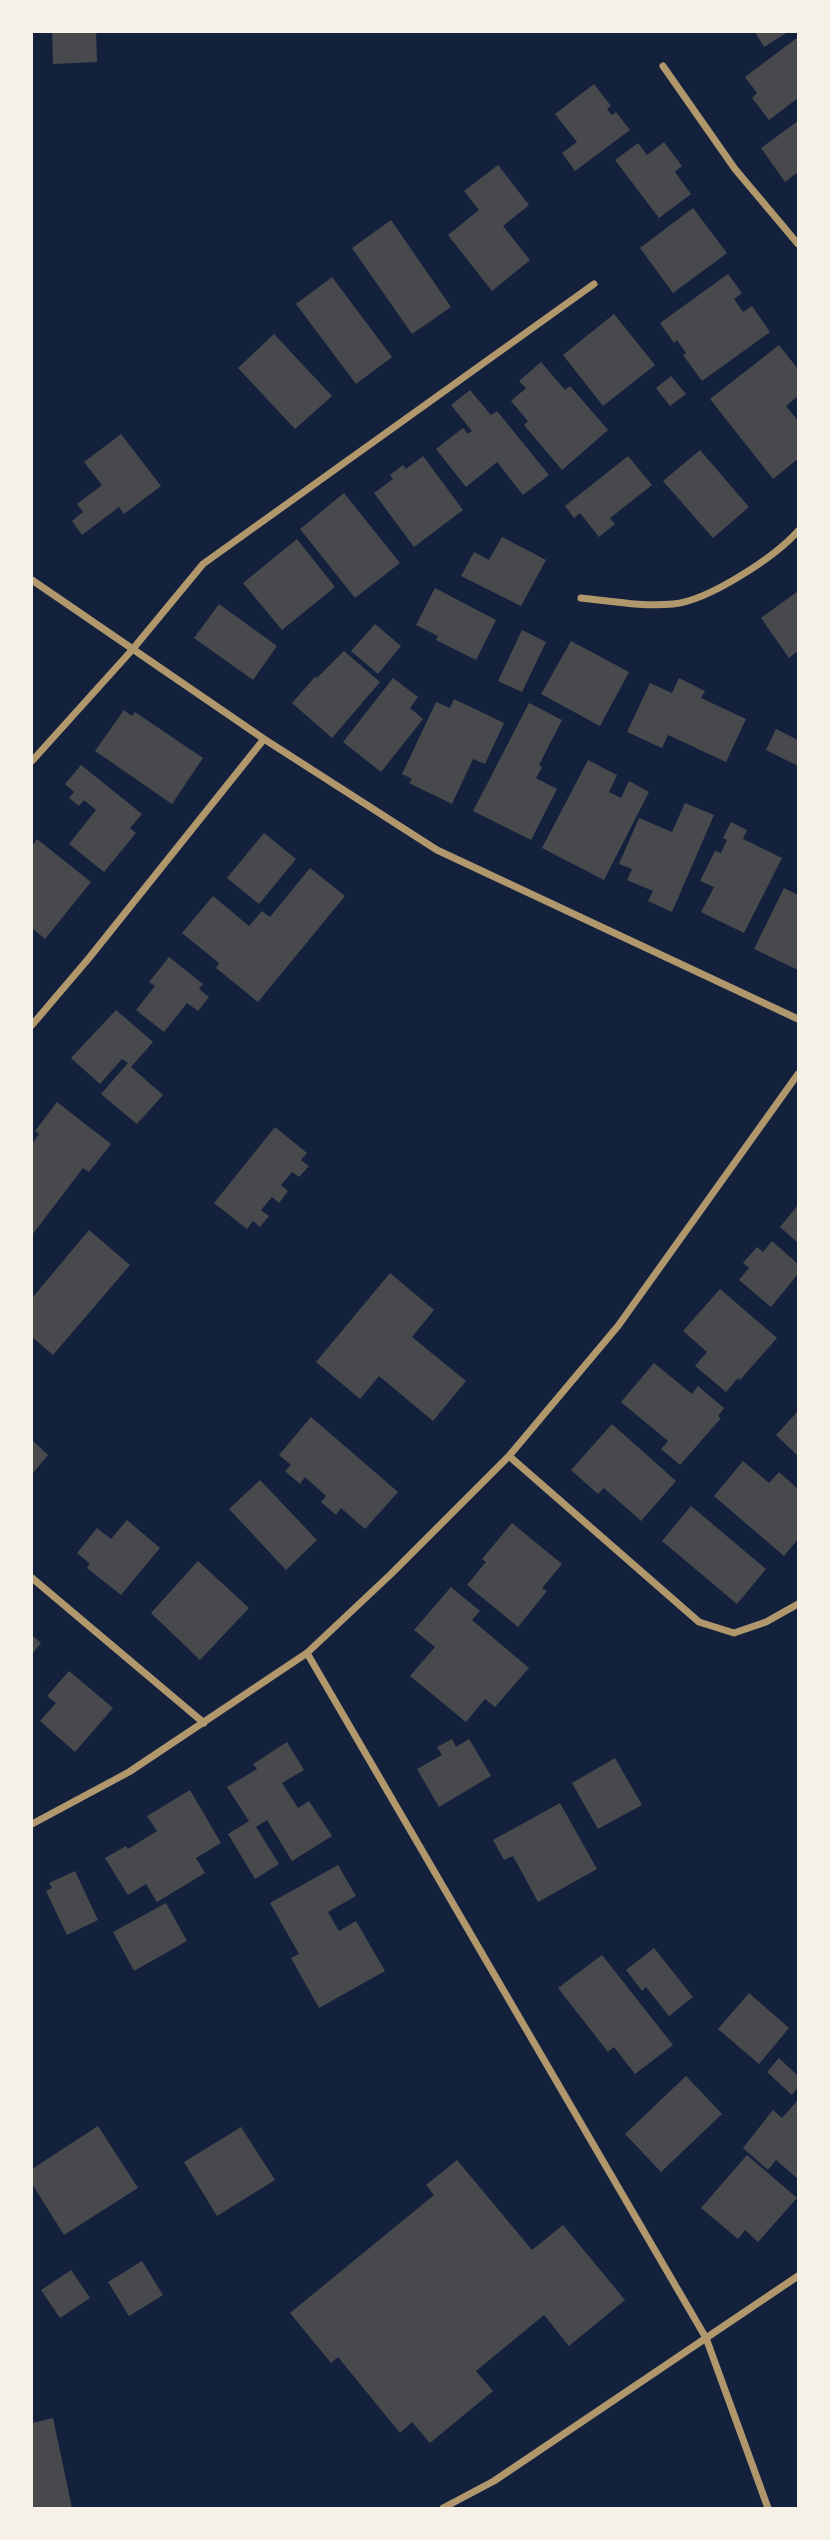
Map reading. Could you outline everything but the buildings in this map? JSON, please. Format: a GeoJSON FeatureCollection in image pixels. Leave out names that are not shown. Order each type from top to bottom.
{"type":"FeatureCollection","features":[{"type":"Feature","properties":{"kind":"street"},"geometry":{"type":"LineString","coordinates":[[663,66],[735,169],[799,244]]}},
{"type":"Feature","properties":{"kind":"street"},"geometry":{"type":"LineString","coordinates":[[32,761],[132,650],[203,564],[594,284]]}},
{"type":"Feature","properties":{"kind":"street"},"geometry":{"type":"LineString","coordinates":[[581,598],[636,604],[676,604],[728,585],[788,543],[799,531]]}},
{"type":"Feature","properties":{"kind":"street"},"geometry":{"type":"LineString","coordinates":[[32,580],[264,739],[438,850],[799,1019]]}},
{"type":"Feature","properties":{"kind":"street"},"geometry":{"type":"LineString","coordinates":[[32,1025],[264,739]]}},
{"type":"Feature","properties":{"kind":"street"},"geometry":{"type":"LineString","coordinates":[[32,1824],[128,1772],[307,1653],[509,1456],[618,1326],[799,1074]]}},
{"type":"Feature","properties":{"kind":"street"},"geometry":{"type":"LineString","coordinates":[[509,1456],[699,1622],[734,1633],[766,1622],[799,1604]]}},
{"type":"Feature","properties":{"kind":"street"},"geometry":{"type":"LineString","coordinates":[[32,1578],[204,1723]]}},
{"type":"Feature","properties":{"kind":"street"},"geometry":{"type":"LineString","coordinates":[[307,1653],[706,2338],[768,2508]]}},
{"type":"Feature","properties":{"kind":"street"},"geometry":{"type":"LineString","coordinates":[[443,2508],[494,2481],[799,2276]]}}]}
